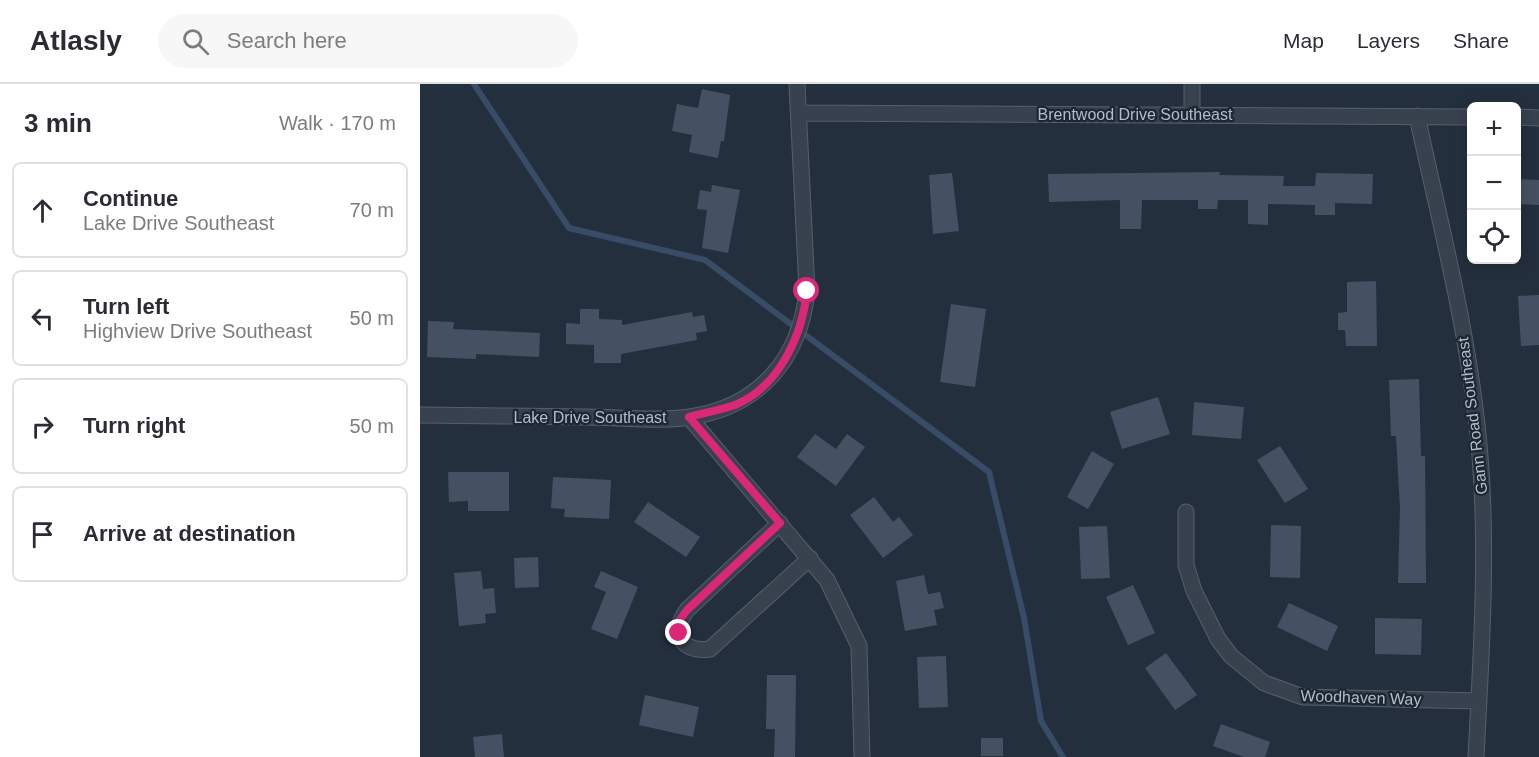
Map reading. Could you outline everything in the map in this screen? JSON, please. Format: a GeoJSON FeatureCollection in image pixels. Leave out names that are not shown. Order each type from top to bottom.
{"type":"FeatureCollection","features":[{"type":"Feature","properties":{"kind":"street","name":"Lake Drive Southeast"},"geometry":{"type":"LineString","coordinates":[[420,415],[689,417],[735,405],[769,381],[792,346],[799,328],[807,291],[796,84]]}},
{"type":"Feature","properties":{"kind":"street"},"geometry":{"type":"LineString","coordinates":[[1192,84],[1192,114]]}},
{"type":"Feature","properties":{"kind":"street","name":"Brentwood Drive Southeast"},"geometry":{"type":"LineString","coordinates":[[799,113],[1467,117]]}},
{"type":"Feature","properties":{"kind":"street","name":"Gann Road Southeast"},"geometry":{"type":"LineString","coordinates":[[1417,116],[1457,302],[1480,455],[1483,512],[1476,757]]}},
{"type":"Feature","properties":{"kind":"street"},"geometry":{"type":"LineString","coordinates":[[1521,117],[1539,118]]}},
{"type":"Feature","properties":{"kind":"street"},"geometry":{"type":"LineString","coordinates":[[689,417],[827,580],[860,646],[862,757]]}},
{"type":"Feature","properties":{"kind":"street","name":"Woodhaven Way"},"geometry":{"type":"LineString","coordinates":[[1186,512],[1186,565],[1194,591],[1218,639],[1230,656],[1264,683],[1303,697],[1479,701]]}},
{"type":"Feature","properties":{"kind":"street"},"geometry":{"type":"LineString","coordinates":[[780,523],[687,610],[679,621],[679,633],[685,645],[697,651],[715,645],[810,558]]}},
{"type":"Feature","properties":{"kind":"building"},"geometry":{"type":"Polygon","coordinates":[[[702,89],[730,95],[724,141],[721,141],[718,158],[689,152],[692,135],[672,131],[677,104],[698,108],[702,89]]]}},
{"type":"Feature","properties":{"kind":"building"},"geometry":{"type":"Polygon","coordinates":[[[1220,172],[1219,175],[1284,176],[1283,186],[1315,186],[1316,173],[1373,174],[1372,204],[1335,203],[1335,215],[1315,215],[1315,205],[1268,204],[1268,225],[1248,224],[1248,200],[1218,200],[1217,209],[1198,209],[1198,200],[1142,200],[1141,229],[1120,229],[1120,200],[1049,202],[1048,174],[1220,172]]]}},
{"type":"Feature","properties":{"kind":"building"},"geometry":{"type":"Polygon","coordinates":[[[952,173],[959,231],[933,234],[929,175],[952,173]]]}},
{"type":"Feature","properties":{"kind":"building"},"geometry":{"type":"Polygon","coordinates":[[[1521,179],[1539,180],[1539,205],[1521,204],[1521,179]]]}},
{"type":"Feature","properties":{"kind":"building"},"geometry":{"type":"Polygon","coordinates":[[[712,185],[740,190],[728,253],[702,248],[707,210],[697,209],[700,190],[711,192],[712,185]]]}},
{"type":"Feature","properties":{"kind":"building"},"geometry":{"type":"Polygon","coordinates":[[[1376,281],[1377,346],[1346,346],[1345,330],[1338,330],[1338,313],[1347,312],[1347,282],[1376,281]]]}},
{"type":"Feature","properties":{"kind":"building"},"geometry":{"type":"Polygon","coordinates":[[[1539,295],[1539,345],[1521,346],[1518,296],[1539,295]]]}},
{"type":"Feature","properties":{"kind":"building"},"geometry":{"type":"Polygon","coordinates":[[[951,304],[986,309],[975,387],[940,382],[951,304]]]}},
{"type":"Feature","properties":{"kind":"building"},"geometry":{"type":"Polygon","coordinates":[[[580,309],[599,309],[599,319],[622,320],[622,325],[692,312],[693,317],[704,315],[707,331],[696,333],[697,340],[621,354],[621,363],[594,363],[594,345],[566,344],[566,323],[580,324],[580,309]]]}},
{"type":"Feature","properties":{"kind":"building"},"geometry":{"type":"Polygon","coordinates":[[[428,321],[454,322],[453,329],[540,333],[539,357],[476,354],[476,359],[427,357],[428,321]]]}},
{"type":"Feature","properties":{"kind":"building"},"geometry":{"type":"Polygon","coordinates":[[[1419,379],[1421,456],[1425,456],[1426,583],[1398,583],[1400,508],[1396,436],[1391,436],[1389,380],[1419,379]]]}},
{"type":"Feature","properties":{"kind":"building"},"geometry":{"type":"Polygon","coordinates":[[[1158,397],[1170,434],[1122,449],[1110,412],[1158,397]]]}},
{"type":"Feature","properties":{"kind":"building"},"geometry":{"type":"Polygon","coordinates":[[[1194,402],[1244,407],[1241,439],[1192,435],[1194,402]]]}},
{"type":"Feature","properties":{"kind":"building"},"geometry":{"type":"Polygon","coordinates":[[[815,434],[836,449],[847,434],[865,447],[836,486],[797,457],[815,434]]]}},
{"type":"Feature","properties":{"kind":"building"},"geometry":{"type":"Polygon","coordinates":[[[1280,446],[1308,489],[1285,503],[1257,460],[1280,446]]]}},
{"type":"Feature","properties":{"kind":"building"},"geometry":{"type":"Polygon","coordinates":[[[1092,451],[1114,464],[1088,509],[1067,497],[1092,451]]]}},
{"type":"Feature","properties":{"kind":"building"},"geometry":{"type":"Polygon","coordinates":[[[448,472],[509,472],[509,511],[468,511],[468,501],[449,502],[448,472]]]}},
{"type":"Feature","properties":{"kind":"building"},"geometry":{"type":"Polygon","coordinates":[[[553,477],[611,480],[609,519],[564,517],[565,509],[551,508],[553,477]]]}},
{"type":"Feature","properties":{"kind":"building"},"geometry":{"type":"Polygon","coordinates":[[[874,497],[893,522],[899,517],[913,535],[883,558],[850,515],[874,497]]]}},
{"type":"Feature","properties":{"kind":"building"},"geometry":{"type":"Polygon","coordinates":[[[648,502],[700,537],[686,557],[634,522],[648,502]]]}},
{"type":"Feature","properties":{"kind":"building"},"geometry":{"type":"Polygon","coordinates":[[[1271,525],[1301,526],[1300,578],[1270,577],[1271,525]]]}},
{"type":"Feature","properties":{"kind":"building"},"geometry":{"type":"Polygon","coordinates":[[[1107,526],[1110,578],[1081,579],[1079,527],[1107,526]]]}},
{"type":"Feature","properties":{"kind":"building"},"geometry":{"type":"Polygon","coordinates":[[[538,557],[539,587],[515,588],[514,558],[538,557]]]}},
{"type":"Feature","properties":{"kind":"building"},"geometry":{"type":"Polygon","coordinates":[[[481,571],[483,589],[494,588],[496,613],[485,614],[486,623],[459,626],[454,573],[481,571]]]}},
{"type":"Feature","properties":{"kind":"building"},"geometry":{"type":"Polygon","coordinates":[[[601,571],[638,587],[617,639],[591,629],[606,592],[594,587],[601,571]]]}},
{"type":"Feature","properties":{"kind":"building"},"geometry":{"type":"Polygon","coordinates":[[[924,575],[928,594],[940,592],[944,608],[934,610],[937,625],[905,631],[896,581],[924,575]]]}},
{"type":"Feature","properties":{"kind":"building"},"geometry":{"type":"Polygon","coordinates":[[[1133,585],[1155,633],[1128,645],[1106,597],[1133,585]]]}},
{"type":"Feature","properties":{"kind":"building"},"geometry":{"type":"Polygon","coordinates":[[[1289,603],[1338,626],[1327,651],[1277,627],[1289,603]]]}},
{"type":"Feature","properties":{"kind":"building"},"geometry":{"type":"Polygon","coordinates":[[[1375,618],[1422,619],[1421,655],[1375,654],[1375,618]]]}},
{"type":"Feature","properties":{"kind":"building"},"geometry":{"type":"Polygon","coordinates":[[[1166,653],[1197,695],[1175,710],[1145,668],[1166,653]]]}},
{"type":"Feature","properties":{"kind":"building"},"geometry":{"type":"Polygon","coordinates":[[[946,656],[948,707],[919,708],[917,657],[946,656]]]}},
{"type":"Feature","properties":{"kind":"building"},"geometry":{"type":"Polygon","coordinates":[[[767,675],[796,675],[795,757],[774,757],[775,729],[766,729],[767,675]]]}},
{"type":"Feature","properties":{"kind":"building"},"geometry":{"type":"Polygon","coordinates":[[[645,695],[699,707],[693,737],[639,725],[645,695]]]}},
{"type":"Feature","properties":{"kind":"building"},"geometry":{"type":"Polygon","coordinates":[[[1221,724],[1270,742],[1265,757],[1244,757],[1213,746],[1221,724]]]}},
{"type":"Feature","properties":{"kind":"building"},"geometry":{"type":"Polygon","coordinates":[[[502,734],[504,757],[475,757],[473,737],[502,734]]]}},
{"type":"Feature","properties":{"kind":"building"},"geometry":{"type":"Polygon","coordinates":[[[981,738],[1003,738],[1003,756],[981,756],[981,738]]]}},
{"type":"Feature","properties":{"kind":"waterway"},"geometry":{"type":"LineString","coordinates":[[474,84],[569,228],[705,260],[989,472],[1024,618],[1041,721],[1063,757]]}},
{"type":"Feature","properties":{"kind":"route"},"geometry":{"type":"LineString","coordinates":[[679,633],[679,621],[687,610],[780,523],[689,417],[735,405],[769,381],[792,346],[805,311],[807,291]]}}]}
